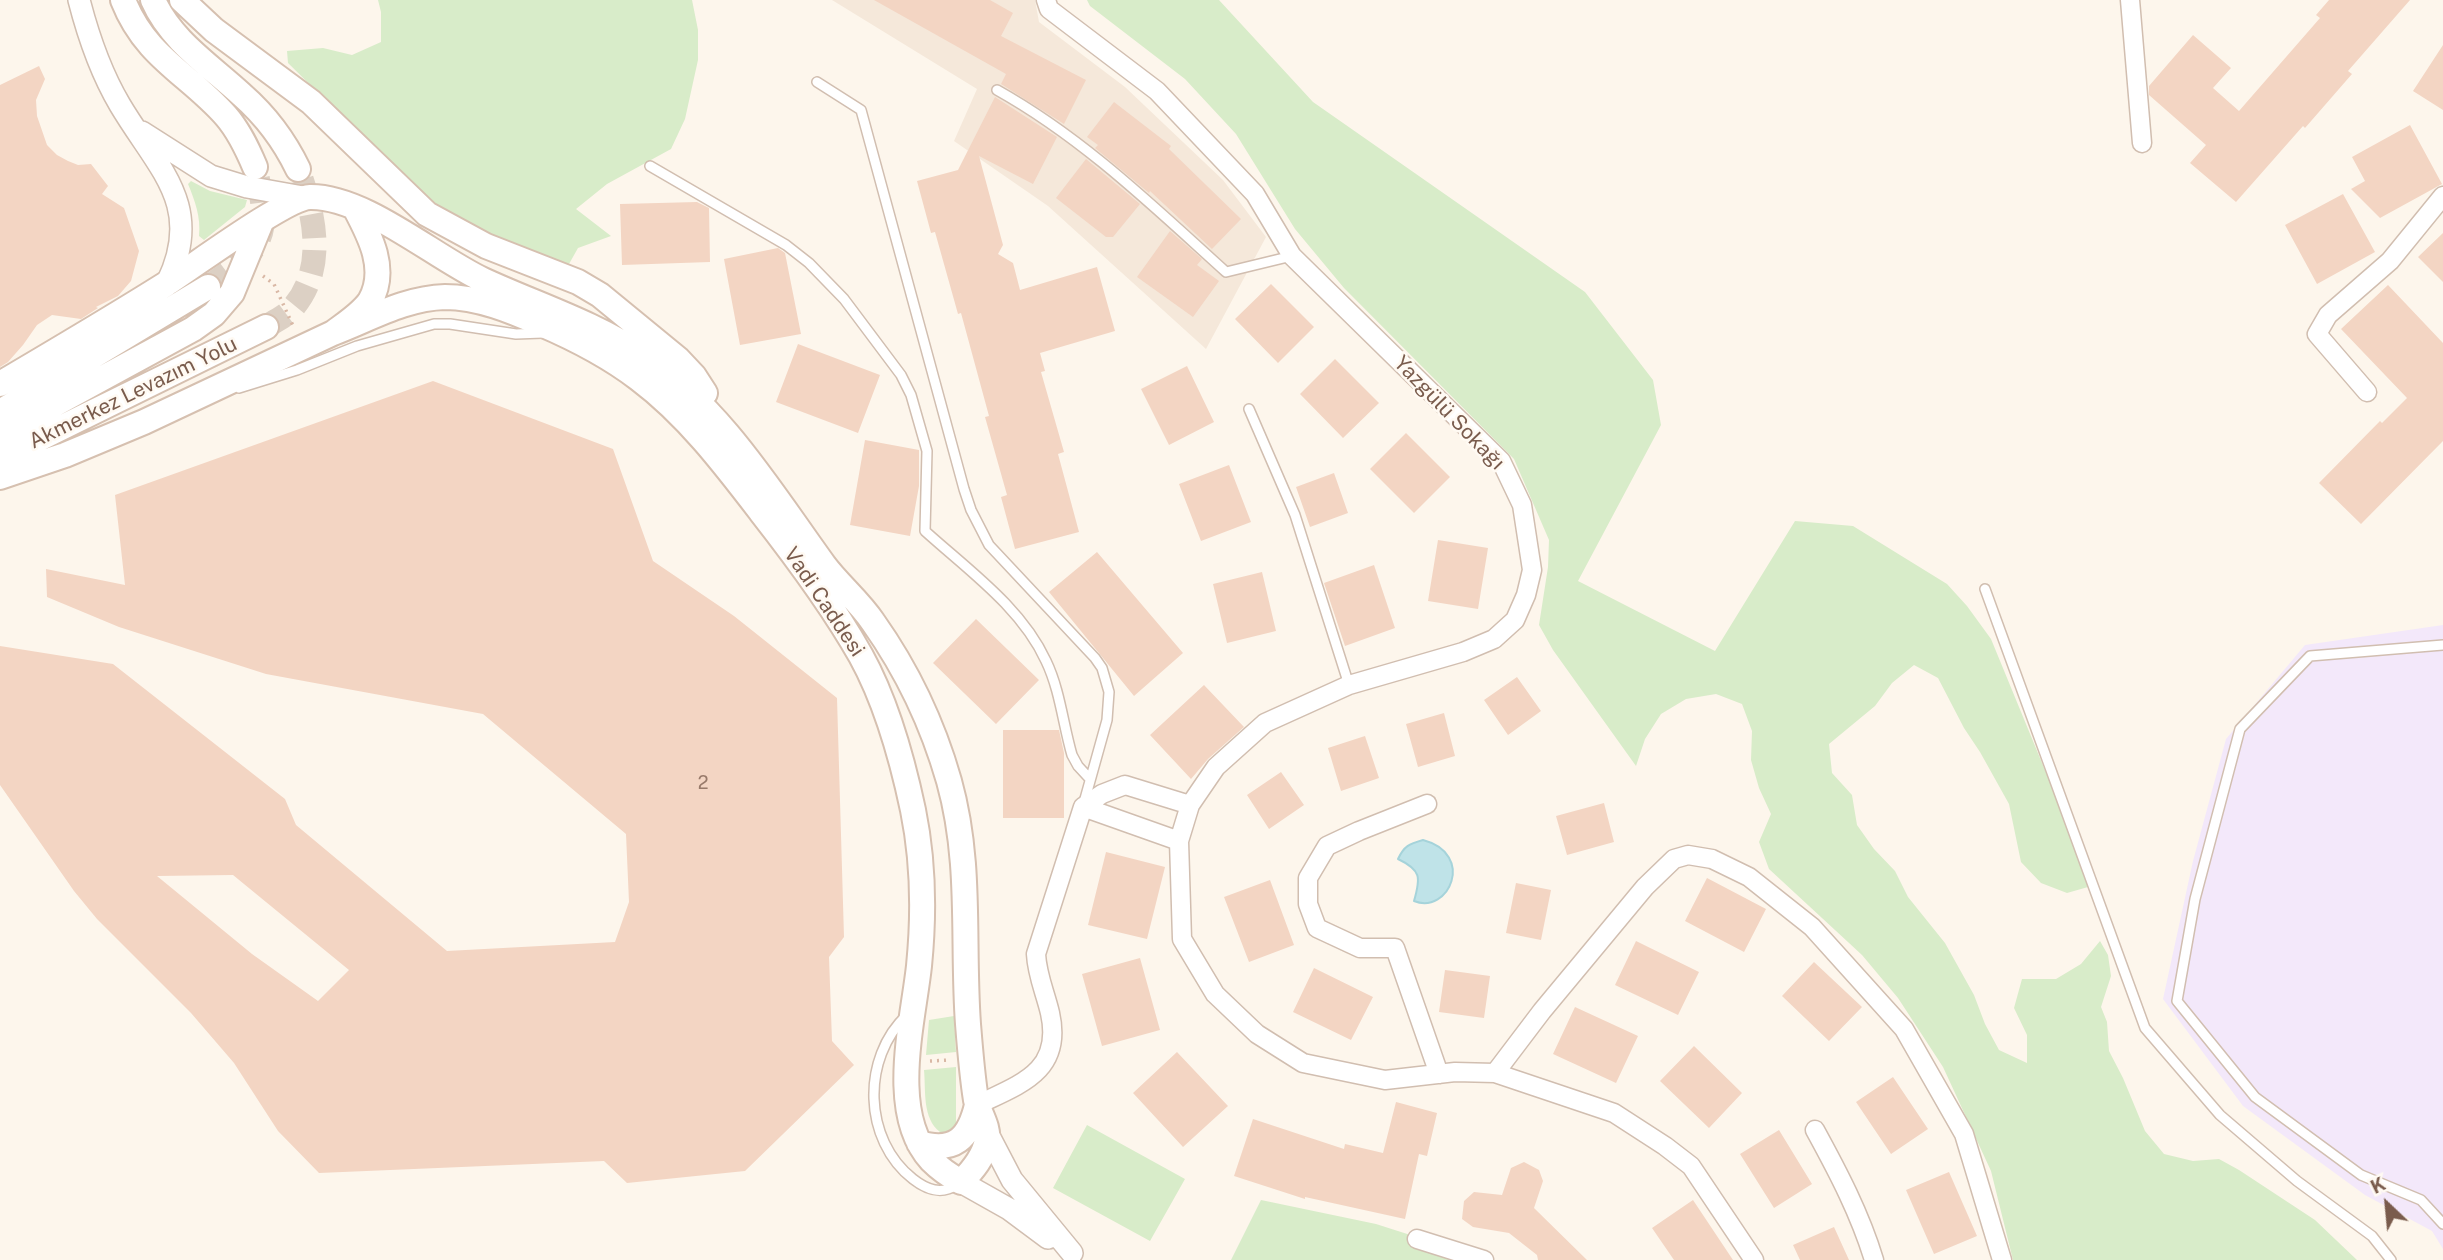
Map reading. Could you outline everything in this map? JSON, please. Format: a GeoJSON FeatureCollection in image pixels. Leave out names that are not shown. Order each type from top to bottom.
{"type":"FeatureCollection","features":[{"type":"Feature","properties":{"kind":"main road"},"geometry":{"type":"LineString","coordinates":[[123,0],[143,37],[163,60],[225,114],[243,140],[255,167]]}},
{"type":"Feature","properties":{"kind":"main road"},"geometry":{"type":"LineString","coordinates":[[153,0],[164,21],[177,37],[263,116],[278,134],[298,169]]}},
{"type":"Feature","properties":{"kind":"main road"},"geometry":{"type":"LineString","coordinates":[[182,0],[214,30],[311,102],[438,221],[486,246],[578,282],[627,315],[694,376],[722,425]]}},
{"type":"Feature","properties":{"kind":"main road"},"geometry":{"type":"LineString","coordinates":[[0,384],[167,283],[262,219],[303,197],[338,201],[355,208],[411,236],[451,264],[610,335],[680,384],[722,425]]}},
{"type":"Feature","properties":{"kind":"main road"},"geometry":{"type":"LineString","coordinates":[[0,477],[65,456],[194,400],[333,333],[353,318],[369,301],[376,285],[378,270],[376,252],[355,208]]}},
{"type":"Feature","properties":{"kind":"main road"},"geometry":{"type":"LineString","coordinates":[[0,434],[193,329],[214,314],[232,293],[262,219]]}},
{"type":"Feature","properties":{"kind":"main road","name":"Akmerkez Levazım Yolu"},"geometry":{"type":"LineString","coordinates":[[0,412],[208,287]]}},
{"type":"Feature","properties":{"kind":"main road","name":"Vadi Caddesi"},"geometry":{"type":"LineString","coordinates":[[333,333],[395,307],[430,298],[448,297],[516,313],[560,332],[590,347],[640,380],[698,435],[781,538],[862,657],[882,701],[898,749],[913,811],[919,856],[919,965],[911,1012],[907,1063],[911,1121],[919,1143],[930,1159],[961,1182]]}},
{"type":"Feature","properties":{"kind":"main road","name":"Akmerkez Levazım Yolu"},"geometry":{"type":"LineString","coordinates":[[0,458],[266,327]]}},
{"type":"Feature","properties":{"kind":"main road","name":"Vadi Caddesi"},"geometry":{"type":"LineString","coordinates":[[722,425],[754,464],[828,570],[873,621],[902,667],[931,727],[950,783],[962,842],[966,880],[971,1058],[977,1105],[988,1134]]}},
{"type":"Feature","properties":{"kind":"main road"},"geometry":{"type":"LineString","coordinates":[[919,1143],[938,1148],[953,1144],[974,1120],[977,1105]]}},
{"type":"Feature","properties":{"kind":"main road"},"geometry":{"type":"LineString","coordinates":[[961,1182],[983,1154],[988,1134]]}},
{"type":"Feature","properties":{"kind":"street"},"geometry":{"type":"LineString","coordinates":[[79,0],[109,84],[170,184],[182,215],[178,261],[167,283]]}},
{"type":"Feature","properties":{"kind":"street","name":"Yazgülü Sokağı"},"geometry":{"type":"LineString","coordinates":[[1046,0],[1049,9],[1157,91],[1255,194],[1292,256],[1501,461],[1522,505],[1532,570],[1526,595],[1515,620],[1494,639],[1463,652],[1349,685],[1265,723],[1216,767],[1190,805],[1179,841],[1182,939],[1215,994],[1257,1034],[1303,1063],[1385,1080],[1439,1074],[1494,1073],[1614,1113],[1665,1146],[1691,1167],[1754,1260]]}},
{"type":"Feature","properties":{"kind":"street"},"geometry":{"type":"LineString","coordinates":[[2130,0],[2142,143]]}},
{"type":"Feature","properties":{"kind":"street"},"geometry":{"type":"LineString","coordinates":[[138,129],[211,176],[247,187],[303,197]]}},
{"type":"Feature","properties":{"kind":"street"},"geometry":{"type":"LineString","coordinates":[[2367,392],[2317,334],[2329,314],[2390,261],[2443,196]]}},
{"type":"Feature","properties":{"kind":"street"},"geometry":{"type":"LineString","coordinates":[[977,1105],[1033,1077],[1047,1060],[1053,1041],[1050,1013],[1037,971],[1036,954],[1083,807],[1102,794],[1125,785],[1190,805]]}},
{"type":"Feature","properties":{"kind":"street"},"geometry":{"type":"LineString","coordinates":[[1427,804],[1327,846],[1308,878],[1308,904],[1317,928],[1360,948],[1395,948],[1439,1074]]}},
{"type":"Feature","properties":{"kind":"street"},"geometry":{"type":"LineString","coordinates":[[1083,807],[1179,841]]}},
{"type":"Feature","properties":{"kind":"street"},"geometry":{"type":"LineString","coordinates":[[1494,1073],[1645,887],[1674,859],[1688,855],[1712,859],[1749,877],[1812,927],[1904,1029],[1964,1134],[2002,1260]]}},
{"type":"Feature","properties":{"kind":"street"},"geometry":{"type":"LineString","coordinates":[[1815,1130],[1839,1173],[1868,1239],[1874,1260]]}},
{"type":"Feature","properties":{"kind":"street"},"geometry":{"type":"LineString","coordinates":[[988,1134],[1012,1180],[1077,1256]]}},
{"type":"Feature","properties":{"kind":"street"},"geometry":{"type":"LineString","coordinates":[[961,1182],[1009,1209],[1077,1256]]}},
{"type":"Feature","properties":{"kind":"street"},"geometry":{"type":"LineString","coordinates":[[1418,1239],[1484,1260]]}},
{"type":"Feature","properties":{"kind":"lane"},"geometry":{"type":"LineString","coordinates":[[817,82],[861,110],[964,489],[980,529],[1000,559],[1095,658],[1106,680],[1110,706],[1083,807]]}},
{"type":"Feature","properties":{"kind":"lane"},"geometry":{"type":"LineString","coordinates":[[997,90],[1041,115],[1096,156],[1226,272],[1292,256]]}},
{"type":"Feature","properties":{"kind":"lane"},"geometry":{"type":"LineString","coordinates":[[650,166],[786,245],[809,263],[844,299],[901,374],[911,395],[927,451],[925,531],[1007,605],[1036,641],[1055,683],[1072,755],[1077,766],[1090,779]]}},
{"type":"Feature","properties":{"kind":"lane"},"geometry":{"type":"LineString","coordinates":[[194,400],[262,382],[357,346],[434,324],[516,334],[560,332]]}},
{"type":"Feature","properties":{"kind":"lane"},"geometry":{"type":"LineString","coordinates":[[1249,409],[1294,515],[1349,685]]}},
{"type":"Feature","properties":{"kind":"lane"},"geometry":{"type":"LineString","coordinates":[[1985,589],[2145,1028],[2220,1115],[2297,1181],[2372,1236],[2391,1260]]}},
{"type":"Feature","properties":{"kind":"lane"},"geometry":{"type":"LineString","coordinates":[[2443,645],[2310,656],[2240,729],[2195,900],[2177,1001],[2255,1097],[2361,1175],[2421,1200],[2443,1224]]}},
{"type":"Feature","properties":{"kind":"lane"},"geometry":{"type":"LineString","coordinates":[[911,1012],[896,1026],[885,1045],[878,1066],[873,1095],[880,1132],[891,1156],[905,1173],[925,1188],[939,1191],[961,1182]]}},
{"type":"Feature","properties":{"kind":"path"},"geometry":{"type":"LineString","coordinates":[[260,274],[274,284],[295,331]]}},
{"type":"Feature","properties":{"kind":"path"},"geometry":{"type":"LineString","coordinates":[[907,1063],[971,1058]]}},
{"type":"Feature","properties":{"kind":"shaded area"},"geometry":{"type":"Polygon","coordinates":[[[832,0],[1035,0],[1039,22],[1125,87],[1223,180],[1266,237],[1206,349],[1048,206],[954,141],[977,89],[832,0]]]}},
{"type":"Feature","properties":{"kind":"shaded area"},"geometry":{"type":"Polygon","coordinates":[[[2443,625],[2443,1249],[2432,1231],[2365,1195],[2243,1106],[2163,999],[2193,861],[2226,739],[2305,645],[2443,625]]]}},
{"type":"Feature","properties":{"kind":"green space"},"geometry":{"type":"Polygon","coordinates":[[[378,0],[692,0],[698,30],[698,60],[685,119],[671,149],[607,184],[576,209],[611,236],[578,248],[569,264],[481,232],[441,214],[288,63],[287,51],[323,48],[352,55],[381,42],[381,12],[378,0]]]}},
{"type":"Feature","properties":{"kind":"green space"},"geometry":{"type":"Polygon","coordinates":[[[1087,0],[1219,0],[1313,102],[1585,292],[1653,380],[1661,425],[1578,581],[1715,651],[1795,521],[1853,526],[1947,584],[1991,639],[2070,831],[2088,887],[2067,893],[2041,883],[2021,862],[2009,804],[1938,678],[1914,665],[1892,683],[1875,706],[1829,744],[1832,773],[1852,795],[1857,825],[1874,849],[1895,871],[1908,897],[1945,943],[1974,995],[1999,1050],[2027,1063],[2027,1035],[2014,1008],[2022,979],[2056,979],[2081,964],[2100,941],[2108,955],[2111,976],[2101,1007],[2107,1022],[2109,1051],[2145,1131],[2164,1154],[2193,1161],[2219,1159],[2239,1170],[2315,1220],[2357,1260],[2013,1260],[1991,1171],[1943,1067],[1898,998],[1862,955],[1769,869],[1759,842],[1771,814],[1759,788],[1751,760],[1752,731],[1742,704],[1716,694],[1686,699],[1661,714],[1645,739],[1636,766],[1553,650],[1539,625],[1548,567],[1549,540],[1514,459],[1344,288],[1295,229],[1236,134],[1185,79],[1090,6],[1087,0]]]}},
{"type":"Feature","properties":{"kind":"green space"},"geometry":{"type":"Polygon","coordinates":[[[191,181],[210,191],[247,200],[245,207],[204,240],[199,236],[198,216],[188,184],[191,181]]]}},
{"type":"Feature","properties":{"kind":"green space"},"geometry":{"type":"Polygon","coordinates":[[[954,1016],[956,1052],[926,1055],[929,1020],[954,1016]]]}},
{"type":"Feature","properties":{"kind":"green space"},"geometry":{"type":"Polygon","coordinates":[[[956,1067],[956,1127],[949,1132],[940,1132],[928,1112],[924,1070],[956,1067]]]}},
{"type":"Feature","properties":{"kind":"green space"},"geometry":{"type":"Polygon","coordinates":[[[1087,1125],[1185,1179],[1150,1241],[1053,1188],[1087,1125]]]}},
{"type":"Feature","properties":{"kind":"green space"},"geometry":{"type":"Polygon","coordinates":[[[1261,1200],[1376,1224],[1426,1240],[1472,1260],[1231,1260],[1261,1200]]]}},
{"type":"Feature","properties":{"kind":"water"},"geometry":{"type":"Polygon","coordinates":[[[1423,840],[1439,847],[1449,857],[1453,869],[1452,881],[1446,892],[1427,903],[1414,901],[1418,886],[1417,875],[1411,867],[1398,859],[1408,846],[1423,840]]]}},
{"type":"Feature","properties":{"kind":"building"},"geometry":{"type":"Polygon","coordinates":[[[874,0],[990,0],[1013,13],[1001,36],[1086,80],[1064,124],[1001,84],[1006,74],[874,0]]]}},
{"type":"Feature","properties":{"kind":"building"},"geometry":{"type":"Polygon","coordinates":[[[2329,0],[2410,0],[2348,71],[2352,74],[2236,202],[2190,163],[2206,145],[2149,95],[2149,86],[2193,35],[2231,68],[2213,88],[2239,111],[2320,18],[2316,15],[2329,0]]]}},
{"type":"Feature","properties":{"kind":"building"},"geometry":{"type":"Polygon","coordinates":[[[2443,45],[2443,110],[2413,91],[2443,45]]]}},
{"type":"Feature","properties":{"kind":"building"},"geometry":{"type":"Polygon","coordinates":[[[39,66],[45,79],[36,100],[37,116],[47,145],[68,161],[78,165],[91,164],[108,186],[102,194],[124,208],[139,251],[131,281],[118,296],[96,307],[98,308],[81,319],[52,315],[37,325],[23,345],[0,367],[0,85],[39,66]]]}},
{"type":"Feature","properties":{"kind":"building"},"geometry":{"type":"Polygon","coordinates":[[[995,97],[1057,137],[1033,184],[979,156],[1003,245],[998,254],[1013,263],[1020,290],[1097,267],[1115,331],[1040,353],[1045,371],[1041,372],[1064,452],[1058,454],[1079,532],[1015,549],[1001,497],[1007,495],[985,417],[989,416],[961,313],[958,314],[935,232],[931,233],[917,181],[958,170],[995,97]]]}},
{"type":"Feature","properties":{"kind":"building"},"geometry":{"type":"Polygon","coordinates":[[[1114,102],[1171,146],[1169,149],[1241,219],[1212,249],[1150,191],[1149,193],[1095,148],[1098,145],[1087,137],[1114,102]]]}},
{"type":"Feature","properties":{"kind":"building"},"geometry":{"type":"Polygon","coordinates":[[[2410,125],[2442,184],[2380,218],[2351,189],[2365,181],[2352,157],[2410,125]]]}},
{"type":"Feature","properties":{"kind":"building"},"geometry":{"type":"Polygon","coordinates":[[[1086,159],[1140,204],[1113,237],[1106,237],[1056,198],[1086,159]]]}},
{"type":"Feature","properties":{"kind":"building"},"geometry":{"type":"Polygon","coordinates":[[[2343,194],[2375,252],[2317,284],[2285,225],[2343,194]]]}},
{"type":"Feature","properties":{"kind":"building"},"geometry":{"type":"Polygon","coordinates":[[[697,202],[709,208],[710,262],[622,265],[620,204],[697,202]]]}},
{"type":"Feature","properties":{"kind":"building"},"geometry":{"type":"Polygon","coordinates":[[[1170,231],[1202,259],[1197,265],[1219,281],[1193,317],[1137,277],[1170,231]]]}},
{"type":"Feature","properties":{"kind":"building"},"geometry":{"type":"Polygon","coordinates":[[[2443,233],[2443,282],[2418,257],[2443,233]]]}},
{"type":"Feature","properties":{"kind":"building"},"geometry":{"type":"Polygon","coordinates":[[[778,248],[785,253],[801,334],[740,345],[724,259],[778,248]]]}},
{"type":"Feature","properties":{"kind":"building"},"geometry":{"type":"Polygon","coordinates":[[[1271,284],[1314,327],[1278,363],[1235,319],[1271,284]]]}},
{"type":"Feature","properties":{"kind":"building"},"geometry":{"type":"Polygon","coordinates":[[[2388,285],[2443,343],[2443,441],[2361,524],[2319,483],[2380,421],[2382,423],[2407,398],[2341,329],[2388,285]]]}},
{"type":"Feature","properties":{"kind":"building"},"geometry":{"type":"Polygon","coordinates":[[[798,344],[880,375],[858,433],[776,402],[798,344]]]}},
{"type":"Feature","properties":{"kind":"building"},"geometry":{"type":"Polygon","coordinates":[[[1335,359],[1379,403],[1343,438],[1300,394],[1335,359]]]}},
{"type":"Feature","properties":{"kind":"building"},"geometry":{"type":"Polygon","coordinates":[[[1187,366],[1214,422],[1169,445],[1141,389],[1187,366]]]}},
{"type":"Feature","properties":{"kind":"building"},"geometry":{"type":"Polygon","coordinates":[[[433,381],[613,449],[653,561],[734,616],[837,698],[844,937],[829,957],[832,1041],[854,1065],[745,1171],[627,1183],[604,1161],[319,1173],[278,1131],[234,1063],[191,1013],[97,919],[74,891],[0,785],[0,646],[113,664],[285,799],[296,825],[447,951],[615,942],[629,902],[626,834],[483,714],[266,674],[119,627],[47,597],[46,569],[125,585],[115,495],[433,381]],[[233,875],[157,876],[252,954],[318,1001],[349,970],[233,875]]]}},
{"type":"Feature","properties":{"kind":"building"},"geometry":{"type":"Polygon","coordinates":[[[1406,433],[1450,477],[1414,513],[1370,469],[1406,433]]]}},
{"type":"Feature","properties":{"kind":"building"},"geometry":{"type":"Polygon","coordinates":[[[865,440],[919,450],[919,486],[910,536],[850,525],[865,440]]]}},
{"type":"Feature","properties":{"kind":"building"},"geometry":{"type":"Polygon","coordinates":[[[1229,465],[1251,522],[1201,541],[1179,484],[1229,465]]]}},
{"type":"Feature","properties":{"kind":"building"},"geometry":{"type":"Polygon","coordinates":[[[1334,473],[1348,513],[1310,527],[1296,487],[1334,473]]]}},
{"type":"Feature","properties":{"kind":"building"},"geometry":{"type":"Polygon","coordinates":[[[1438,540],[1488,548],[1478,609],[1428,601],[1438,540]]]}},
{"type":"Feature","properties":{"kind":"building"},"geometry":{"type":"Polygon","coordinates":[[[1097,552],[1183,653],[1134,696],[1049,592],[1097,552]]]}},
{"type":"Feature","properties":{"kind":"building"},"geometry":{"type":"Polygon","coordinates":[[[1374,565],[1395,628],[1345,646],[1324,583],[1374,565]]]}},
{"type":"Feature","properties":{"kind":"building"},"geometry":{"type":"Polygon","coordinates":[[[1262,572],[1276,631],[1227,643],[1213,584],[1262,572]]]}},
{"type":"Feature","properties":{"kind":"building"},"geometry":{"type":"Polygon","coordinates":[[[976,619],[1039,680],[996,724],[933,663],[976,619]]]}},
{"type":"Feature","properties":{"kind":"building"},"geometry":{"type":"Polygon","coordinates":[[[1517,677],[1541,711],[1508,735],[1484,700],[1517,677]]]}},
{"type":"Feature","properties":{"kind":"building"},"geometry":{"type":"Polygon","coordinates":[[[1204,685],[1244,727],[1208,759],[1191,779],[1150,735],[1204,685]]]}},
{"type":"Feature","properties":{"kind":"building"},"geometry":{"type":"Polygon","coordinates":[[[1444,713],[1455,756],[1418,767],[1406,724],[1444,713]]]}},
{"type":"Feature","properties":{"kind":"building"},"geometry":{"type":"Polygon","coordinates":[[[1003,730],[1059,730],[1064,753],[1064,818],[1003,818],[1003,730]]]}},
{"type":"Feature","properties":{"kind":"building"},"geometry":{"type":"Polygon","coordinates":[[[1365,736],[1379,778],[1341,791],[1328,748],[1365,736]]]}},
{"type":"Feature","properties":{"kind":"building"},"geometry":{"type":"Polygon","coordinates":[[[1281,772],[1304,805],[1269,829],[1247,795],[1281,772]]]}},
{"type":"Feature","properties":{"kind":"building"},"geometry":{"type":"Polygon","coordinates":[[[1604,803],[1614,842],[1567,855],[1556,816],[1604,803]]]}},
{"type":"Feature","properties":{"kind":"building"},"geometry":{"type":"Polygon","coordinates":[[[1106,852],[1165,867],[1147,939],[1088,925],[1106,852]]]}},
{"type":"Feature","properties":{"kind":"building"},"geometry":{"type":"Polygon","coordinates":[[[1707,878],[1766,909],[1744,952],[1685,921],[1707,878]]]}},
{"type":"Feature","properties":{"kind":"building"},"geometry":{"type":"Polygon","coordinates":[[[1270,880],[1294,945],[1249,962],[1224,897],[1270,880]]]}},
{"type":"Feature","properties":{"kind":"building"},"geometry":{"type":"Polygon","coordinates":[[[1516,883],[1551,890],[1541,940],[1506,933],[1516,883]]]}},
{"type":"Feature","properties":{"kind":"building"},"geometry":{"type":"Polygon","coordinates":[[[1636,941],[1699,972],[1678,1015],[1615,985],[1636,941]]]}},
{"type":"Feature","properties":{"kind":"building"},"geometry":{"type":"Polygon","coordinates":[[[1140,958],[1160,1030],[1102,1046],[1082,974],[1140,958]]]}},
{"type":"Feature","properties":{"kind":"building"},"geometry":{"type":"Polygon","coordinates":[[[1814,962],[1862,1007],[1829,1041],[1782,996],[1814,962]]]}},
{"type":"Feature","properties":{"kind":"building"},"geometry":{"type":"Polygon","coordinates":[[[1314,968],[1373,997],[1351,1040],[1293,1012],[1314,968]]]}},
{"type":"Feature","properties":{"kind":"building"},"geometry":{"type":"Polygon","coordinates":[[[1445,970],[1490,976],[1484,1018],[1439,1012],[1445,970]]]}},
{"type":"Feature","properties":{"kind":"building"},"geometry":{"type":"Polygon","coordinates":[[[1575,1007],[1638,1036],[1616,1083],[1553,1054],[1575,1007]]]}},
{"type":"Feature","properties":{"kind":"building"},"geometry":{"type":"Polygon","coordinates":[[[1694,1046],[1742,1093],[1709,1128],[1660,1081],[1694,1046]]]}},
{"type":"Feature","properties":{"kind":"building"},"geometry":{"type":"Polygon","coordinates":[[[1177,1052],[1228,1106],[1183,1147],[1133,1093],[1177,1052]]]}},
{"type":"Feature","properties":{"kind":"building"},"geometry":{"type":"Polygon","coordinates":[[[1893,1077],[1928,1129],[1891,1154],[1856,1102],[1893,1077]]]}},
{"type":"Feature","properties":{"kind":"building"},"geometry":{"type":"Polygon","coordinates":[[[1396,1102],[1437,1113],[1427,1156],[1419,1154],[1405,1219],[1305,1199],[1234,1176],[1253,1119],[1344,1149],[1345,1144],[1383,1153],[1396,1102]]]}},
{"type":"Feature","properties":{"kind":"building"},"geometry":{"type":"Polygon","coordinates":[[[1779,1130],[1812,1184],[1774,1208],[1740,1154],[1779,1130]]]}},
{"type":"Feature","properties":{"kind":"building"},"geometry":{"type":"Polygon","coordinates":[[[1524,1162],[1539,1170],[1543,1181],[1534,1208],[1587,1260],[1538,1260],[1537,1255],[1509,1233],[1473,1227],[1462,1219],[1464,1201],[1474,1192],[1502,1195],[1511,1168],[1524,1162]]]}},
{"type":"Feature","properties":{"kind":"building"},"geometry":{"type":"Polygon","coordinates":[[[1949,1172],[1977,1236],[1934,1254],[1906,1190],[1949,1172]]]}},
{"type":"Feature","properties":{"kind":"building"},"geometry":{"type":"Polygon","coordinates":[[[1693,1200],[1733,1260],[1674,1260],[1652,1228],[1693,1200]]]}},
{"type":"Feature","properties":{"kind":"building"},"geometry":{"type":"Polygon","coordinates":[[[1834,1227],[1849,1260],[1800,1260],[1793,1245],[1834,1227]]]}},
{"type":"Feature","properties":{"kind":"tunnel"},"geometry":{"type":"LineString","coordinates":[[208,287],[242,261],[259,238],[263,225],[263,209],[255,167]]}},
{"type":"Feature","properties":{"kind":"tunnel"},"geometry":{"type":"LineString","coordinates":[[266,327],[289,312],[301,296],[313,261],[313,224],[298,169]]}}]}
